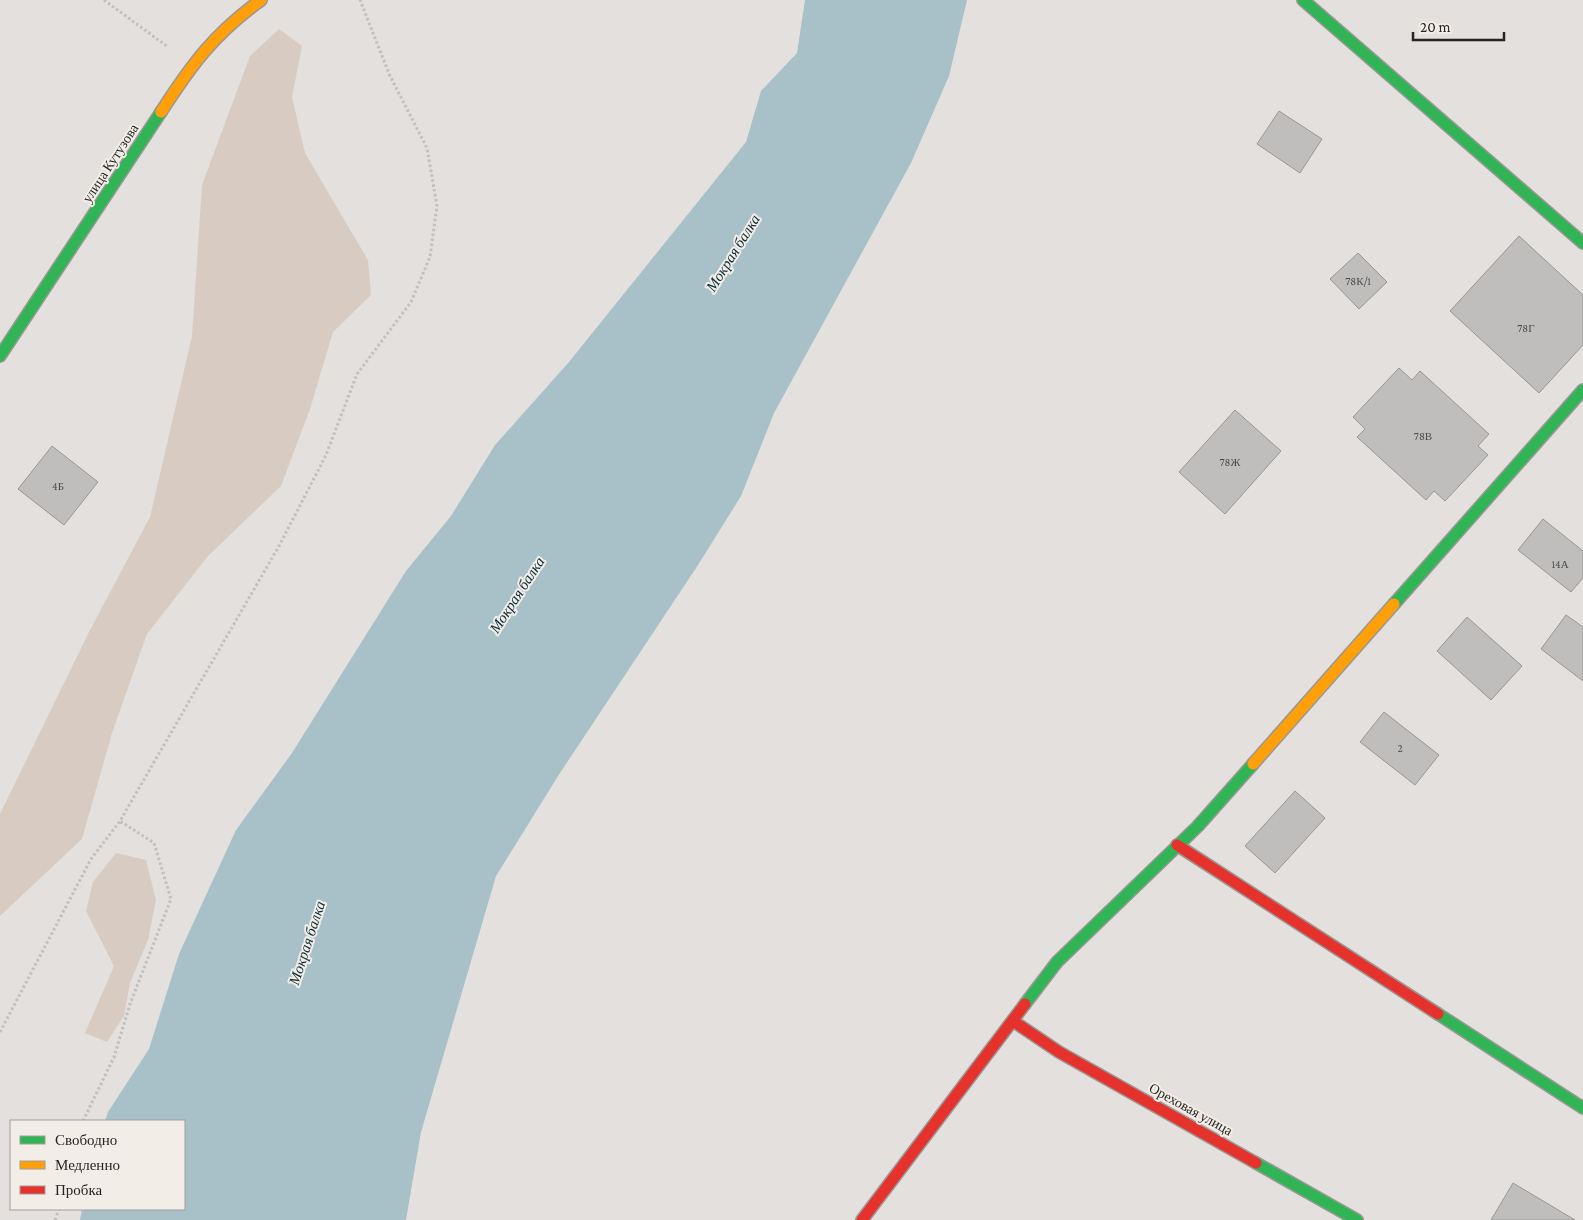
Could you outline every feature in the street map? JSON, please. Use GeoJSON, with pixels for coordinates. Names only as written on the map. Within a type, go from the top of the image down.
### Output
{"type":"FeatureCollection","features":[{"type":"Feature","properties":{"kind":"street","name":"улица Кутузова"},"geometry":{"type":"LineString","coordinates":[[0,356],[192,64],[232,22],[261,0]]}},
{"type":"Feature","properties":{"kind":"street"},"geometry":{"type":"LineString","coordinates":[[1303,0],[1583,244]]}},
{"type":"Feature","properties":{"kind":"street"},"geometry":{"type":"LineString","coordinates":[[862,1220],[1056,962],[1198,826],[1583,390]]}},
{"type":"Feature","properties":{"kind":"street"},"geometry":{"type":"LineString","coordinates":[[1177,845],[1583,1108]]}},
{"type":"Feature","properties":{"kind":"street","name":"Ореховая улица"},"geometry":{"type":"LineString","coordinates":[[1012,1021],[1059,1052],[1357,1220]]}},
{"type":"Feature","properties":{"kind":"path"},"geometry":{"type":"LineString","coordinates":[[104,0],[192,64]]}},
{"type":"Feature","properties":{"kind":"path"},"geometry":{"type":"LineString","coordinates":[[0,1032],[91,859],[120,821],[279,546],[326,455],[357,374],[410,302],[430,257],[436,206],[427,148],[390,76],[360,0]]}},
{"type":"Feature","properties":{"kind":"path"},"geometry":{"type":"LineString","coordinates":[[83,1120],[114,1057],[130,1004],[171,899],[154,843],[120,821]]}},
{"type":"Feature","properties":{"kind":"shaded area"},"geometry":{"type":"Polygon","coordinates":[[[279,29],[302,46],[292,97],[305,153],[368,260],[371,295],[333,332],[310,409],[281,486],[208,556],[147,634],[112,733],[82,839],[0,916],[0,814],[89,632],[150,517],[192,336],[202,185],[250,56],[279,29]]]}},
{"type":"Feature","properties":{"kind":"shaded area"},"geometry":{"type":"Polygon","coordinates":[[[116,853],[146,860],[156,900],[148,940],[130,983],[124,1016],[107,1042],[85,1033],[114,966],[86,911],[93,882],[116,853]]]}},
{"type":"Feature","properties":{"kind":"water","name":"Мокрая балка"},"geometry":{"type":"Polygon","coordinates":[[[805,0],[967,0],[949,76],[911,163],[774,413],[741,496],[698,565],[558,776],[496,876],[421,1132],[406,1220],[80,1220],[82,1210],[185,1210],[185,1120],[105,1120],[108,1112],[149,1049],[179,954],[236,830],[292,753],[406,571],[451,516],[495,445],[569,362],[746,142],[761,91],[797,53],[805,0]]]}},
{"type":"Feature","properties":{"kind":"building"},"geometry":{"type":"Polygon","coordinates":[[[1279,111],[1322,139],[1300,173],[1257,144],[1279,111]]]}},
{"type":"Feature","properties":{"kind":"building"},"geometry":{"type":"Polygon","coordinates":[[[1519,236],[1583,295],[1583,345],[1539,393],[1450,311],[1519,236]]]}},
{"type":"Feature","properties":{"kind":"building"},"geometry":{"type":"Polygon","coordinates":[[[1358,253],[1387,282],[1359,309],[1330,279],[1358,253]]]}},
{"type":"Feature","properties":{"kind":"building"},"geometry":{"type":"Polygon","coordinates":[[[1399,368],[1412,380],[1420,371],[1489,434],[1478,446],[1488,455],[1445,501],[1434,491],[1426,500],[1357,437],[1365,429],[1353,417],[1399,368]]]}},
{"type":"Feature","properties":{"kind":"building"},"geometry":{"type":"Polygon","coordinates":[[[1235,410],[1281,451],[1225,514],[1179,472],[1235,410]]]}},
{"type":"Feature","properties":{"kind":"building"},"geometry":{"type":"Polygon","coordinates":[[[52,446],[98,482],[64,525],[18,489],[52,446]]]}},
{"type":"Feature","properties":{"kind":"building"},"geometry":{"type":"Polygon","coordinates":[[[1543,519],[1583,551],[1583,578],[1571,592],[1518,550],[1543,519]]]}},
{"type":"Feature","properties":{"kind":"building"},"geometry":{"type":"Polygon","coordinates":[[[1566,615],[1583,627],[1583,681],[1541,649],[1566,615]]]}},
{"type":"Feature","properties":{"kind":"building"},"geometry":{"type":"Polygon","coordinates":[[[1467,617],[1522,666],[1491,700],[1437,651],[1467,617]]]}},
{"type":"Feature","properties":{"kind":"building"},"geometry":{"type":"Polygon","coordinates":[[[1384,712],[1439,755],[1415,785],[1360,742],[1384,712]]]}},
{"type":"Feature","properties":{"kind":"building"},"geometry":{"type":"Polygon","coordinates":[[[1295,791],[1325,818],[1275,873],[1245,846],[1295,791]]]}},
{"type":"Feature","properties":{"kind":"building"},"geometry":{"type":"Polygon","coordinates":[[[1513,1183],[1575,1220],[1491,1220],[1513,1183]]]}},
{"type":"Feature","properties":{"kind":"traffic: fast"},"geometry":{"type":"LineString","coordinates":[[1303,0],[1583,243]]}},
{"type":"Feature","properties":{"kind":"traffic: fast"},"geometry":{"type":"LineString","coordinates":[[0,356],[161,112]]}},
{"type":"Feature","properties":{"kind":"traffic: fast"},"geometry":{"type":"LineString","coordinates":[[1394,604],[1583,390]]}},
{"type":"Feature","properties":{"kind":"traffic: fast"},"geometry":{"type":"LineString","coordinates":[[1025,1004],[1057,962],[1198,826],[1253,764]]}},
{"type":"Feature","properties":{"kind":"traffic: fast"},"geometry":{"type":"LineString","coordinates":[[1438,1014],[1583,1108]]}},
{"type":"Feature","properties":{"kind":"traffic: fast"},"geometry":{"type":"LineString","coordinates":[[1256,1163],[1357,1220]]}},
{"type":"Feature","properties":{"kind":"traffic: slow"},"geometry":{"type":"LineString","coordinates":[[161,112],[205,51],[230,25],[261,0]]}},
{"type":"Feature","properties":{"kind":"traffic: slow"},"geometry":{"type":"LineString","coordinates":[[1253,764],[1394,604]]}},
{"type":"Feature","properties":{"kind":"traffic: jam"},"geometry":{"type":"LineString","coordinates":[[1177,845],[1438,1014]]}},
{"type":"Feature","properties":{"kind":"traffic: jam"},"geometry":{"type":"LineString","coordinates":[[862,1220],[1025,1004]]}},
{"type":"Feature","properties":{"kind":"traffic: jam"},"geometry":{"type":"LineString","coordinates":[[1013,1021],[1059,1052],[1256,1163]]}}]}
